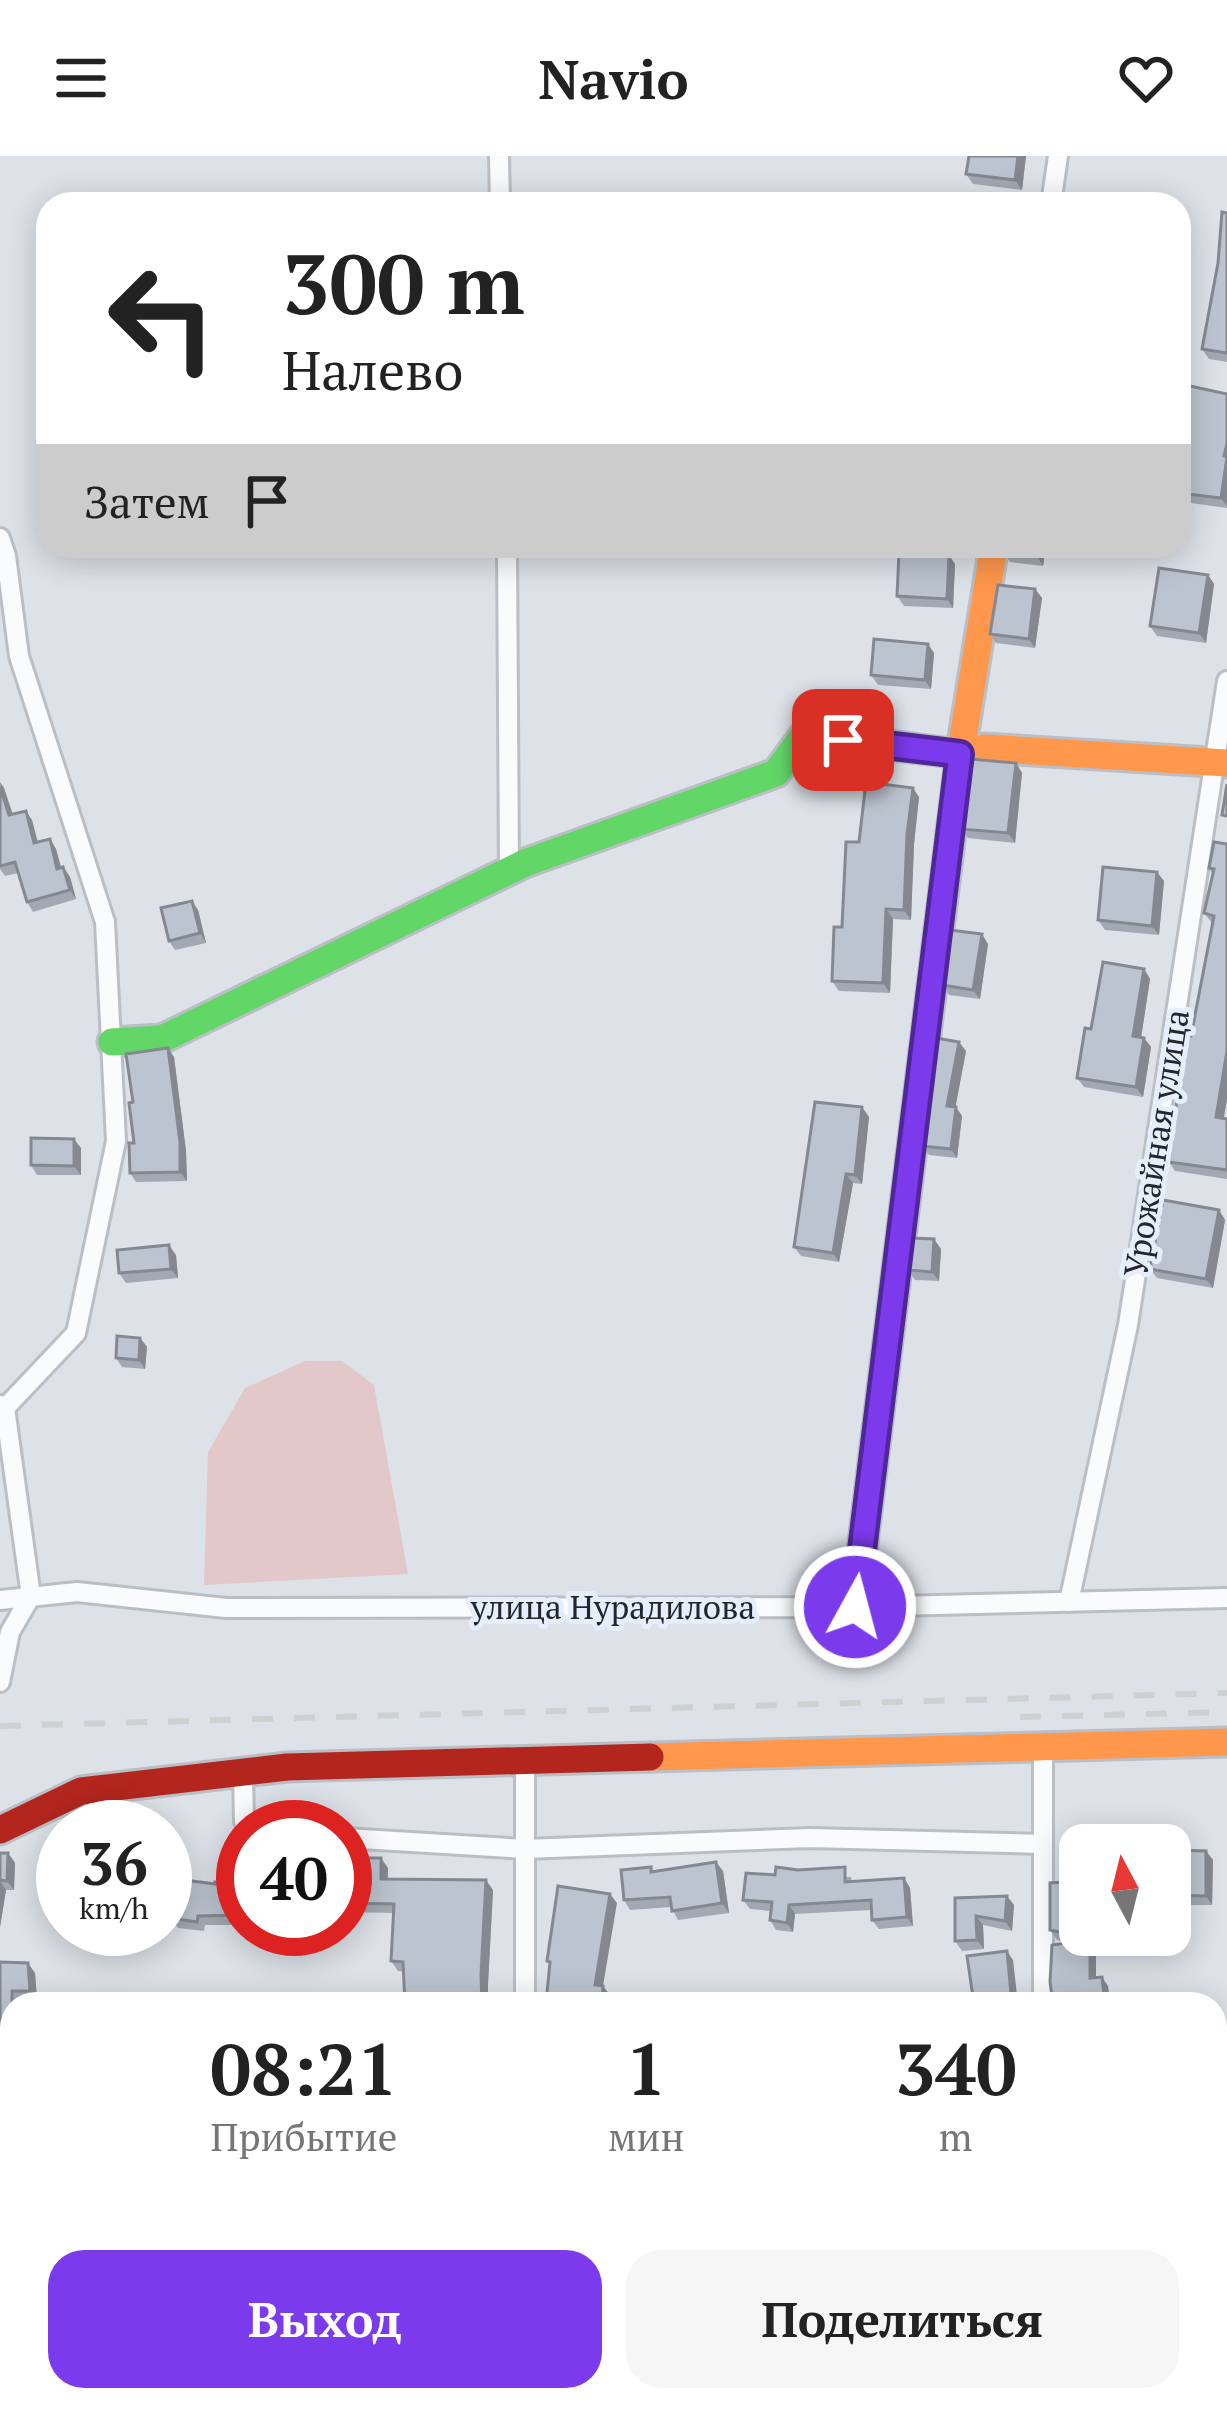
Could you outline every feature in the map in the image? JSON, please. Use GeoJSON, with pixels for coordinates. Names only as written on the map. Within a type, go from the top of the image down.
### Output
{"type":"FeatureCollection","features":[{"type":"Feature","properties":{"kind":"street"},"geometry":{"type":"LineString","coordinates":[[499,156],[500,192]]}},
{"type":"Feature","properties":{"kind":"street"},"geometry":{"type":"LineString","coordinates":[[1053,192],[1058,156]]}},
{"type":"Feature","properties":{"kind":"street"},"geometry":{"type":"LineString","coordinates":[[0,538],[19,656],[105,922],[116,1141],[76,1333],[2,1406],[31,1596],[10,1632],[0,1682]]}},
{"type":"Feature","properties":{"kind":"street"},"geometry":{"type":"LineString","coordinates":[[507,558],[508,871]]}},
{"type":"Feature","properties":{"kind":"street"},"geometry":{"type":"LineString","coordinates":[[855,1607],[960,754],[992,558]]}},
{"type":"Feature","properties":{"kind":"street","name":"Урожайная улица"},"geometry":{"type":"LineString","coordinates":[[1070,1602],[1128,1325],[1221,763],[1227,681]]}},
{"type":"Feature","properties":{"kind":"street"},"geometry":{"type":"LineString","coordinates":[[112,1042],[162,1039],[508,871],[776,773],[804,735],[960,754],[983,748],[1221,763]]}},
{"type":"Feature","properties":{"kind":"street","name":"улица Нурадилова"},"geometry":{"type":"LineString","coordinates":[[0,1600],[77,1592],[226,1608],[855,1607],[1227,1598]]}},
{"type":"Feature","properties":{"kind":"street"},"geometry":{"type":"LineString","coordinates":[[0,1830],[81,1791],[286,1767],[1227,1742]]}},
{"type":"Feature","properties":{"kind":"street"},"geometry":{"type":"LineString","coordinates":[[1043,1747],[1043,1992]]}},
{"type":"Feature","properties":{"kind":"street"},"geometry":{"type":"LineString","coordinates":[[525,1761],[525,1992]]}},
{"type":"Feature","properties":{"kind":"street"},"geometry":{"type":"LineString","coordinates":[[243,1772],[244,1800]]}},
{"type":"Feature","properties":{"kind":"street"},"geometry":{"type":"LineString","coordinates":[[372,1840],[525,1849],[810,1838],[1043,1844]]}},
{"type":"Feature","properties":{"kind":"shaded area"},"geometry":{"type":"Polygon","coordinates":[[[305,1361],[342,1361],[374,1385],[408,1574],[204,1585],[208,1452],[245,1388],[305,1361]]]}},
{"type":"Feature","properties":{"kind":"building"},"geometry":{"type":"Polygon","coordinates":[[[969,156],[1018,156],[1015,180],[966,174],[969,156]]]}},
{"type":"Feature","properties":{"kind":"building"},"geometry":{"type":"Polygon","coordinates":[[[1222,212],[1227,213],[1227,353],[1202,349],[1222,212]]]}},
{"type":"Feature","properties":{"kind":"building"},"geometry":{"type":"Polygon","coordinates":[[[1191,386],[1227,394],[1227,457],[1221,498],[1191,494],[1191,386]]]}},
{"type":"Feature","properties":{"kind":"building"},"geometry":{"type":"Polygon","coordinates":[[[899,558],[949,558],[947,599],[897,596],[899,558]]]}},
{"type":"Feature","properties":{"kind":"building"},"geometry":{"type":"Polygon","coordinates":[[[1159,568],[1208,575],[1199,633],[1150,626],[1159,568]]]}},
{"type":"Feature","properties":{"kind":"building"},"geometry":{"type":"Polygon","coordinates":[[[998,585],[1035,589],[1029,639],[990,634],[998,585]]]}},
{"type":"Feature","properties":{"kind":"building"},"geometry":{"type":"Polygon","coordinates":[[[874,639],[928,644],[925,680],[871,675],[874,639]]]}},
{"type":"Feature","properties":{"kind":"building"},"geometry":{"type":"Polygon","coordinates":[[[970,759],[1016,763],[1008,833],[961,829],[970,759]]]}},
{"type":"Feature","properties":{"kind":"building"},"geometry":{"type":"Polygon","coordinates":[[[866,782],[913,788],[904,910],[886,909],[883,983],[832,981],[834,927],[842,927],[846,842],[859,842],[866,782]]]}},
{"type":"Feature","properties":{"kind":"building"},"geometry":{"type":"Polygon","coordinates":[[[0,787],[9,815],[26,811],[34,843],[50,839],[57,869],[63,867],[70,890],[27,902],[15,862],[0,866],[0,787]]]}},
{"type":"Feature","properties":{"kind":"building"},"geometry":{"type":"Polygon","coordinates":[[[1214,842],[1227,844],[1227,1051],[1216,1117],[1227,1119],[1227,1170],[1169,1162],[1185,1035],[1191,1036],[1214,916],[1204,913],[1214,869],[1209,868],[1214,842]]]}},
{"type":"Feature","properties":{"kind":"building"},"geometry":{"type":"Polygon","coordinates":[[[1103,867],[1157,872],[1152,926],[1098,920],[1103,867]]]}},
{"type":"Feature","properties":{"kind":"building"},"geometry":{"type":"Polygon","coordinates":[[[192,901],[200,933],[169,941],[161,908],[192,901]]]}},
{"type":"Feature","properties":{"kind":"building"},"geometry":{"type":"Polygon","coordinates":[[[950,930],[982,934],[973,990],[942,985],[950,930]]]}},
{"type":"Feature","properties":{"kind":"building"},"geometry":{"type":"Polygon","coordinates":[[[1103,962],[1144,969],[1133,1036],[1144,1038],[1136,1087],[1077,1078],[1103,962]]]}},
{"type":"Feature","properties":{"kind":"building"},"geometry":{"type":"Polygon","coordinates":[[[936,1038],[959,1042],[947,1106],[956,1107],[951,1149],[922,1146],[936,1038]]]}},
{"type":"Feature","properties":{"kind":"building"},"geometry":{"type":"Polygon","coordinates":[[[168,1048],[180,1172],[130,1173],[129,1143],[134,1143],[129,1103],[133,1102],[126,1054],[168,1048]]]}},
{"type":"Feature","properties":{"kind":"building"},"geometry":{"type":"Polygon","coordinates":[[[815,1102],[862,1107],[855,1175],[846,1174],[833,1253],[794,1247],[815,1102]]]}},
{"type":"Feature","properties":{"kind":"building"},"geometry":{"type":"Polygon","coordinates":[[[31,1138],[74,1139],[74,1166],[31,1165],[31,1138]]]}},
{"type":"Feature","properties":{"kind":"building"},"geometry":{"type":"Polygon","coordinates":[[[1163,1200],[1219,1210],[1206,1279],[1150,1269],[1163,1200]]]}},
{"type":"Feature","properties":{"kind":"building"},"geometry":{"type":"Polygon","coordinates":[[[911,1238],[934,1239],[932,1272],[908,1270],[911,1238]]]}},
{"type":"Feature","properties":{"kind":"building"},"geometry":{"type":"Polygon","coordinates":[[[169,1245],[171,1269],[119,1273],[117,1250],[169,1245]]]}},
{"type":"Feature","properties":{"kind":"building"},"geometry":{"type":"Polygon","coordinates":[[[117,1336],[140,1338],[139,1360],[116,1358],[117,1336]]]}},
{"type":"Feature","properties":{"kind":"building"},"geometry":{"type":"Polygon","coordinates":[[[1191,1851],[1206,1851],[1206,1896],[1191,1896],[1191,1851]]]}},
{"type":"Feature","properties":{"kind":"building"},"geometry":{"type":"Polygon","coordinates":[[[0,1853],[8,1853],[7,1881],[0,1880],[0,1853]]]}},
{"type":"Feature","properties":{"kind":"building"},"geometry":{"type":"Polygon","coordinates":[[[372,1858],[381,1858],[381,1879],[486,1880],[482,1992],[404,1992],[403,1962],[391,1961],[394,1904],[372,1904],[372,1858]]]}},
{"type":"Feature","properties":{"kind":"building"},"geometry":{"type":"Polygon","coordinates":[[[716,1862],[722,1903],[672,1911],[670,1897],[624,1900],[621,1870],[651,1867],[651,1872],[716,1862]]]}},
{"type":"Feature","properties":{"kind":"building"},"geometry":{"type":"Polygon","coordinates":[[[776,1867],[845,1867],[845,1882],[904,1878],[907,1917],[872,1920],[871,1900],[789,1905],[787,1923],[770,1920],[772,1902],[743,1900],[746,1873],[775,1875],[776,1867]]]}},
{"type":"Feature","properties":{"kind":"building"},"geometry":{"type":"Polygon","coordinates":[[[192,1881],[216,1882],[216,1916],[198,1916],[197,1922],[192,1921],[192,1881]]]}},
{"type":"Feature","properties":{"kind":"building"},"geometry":{"type":"Polygon","coordinates":[[[1059,1882],[1059,1932],[1050,1930],[1050,1883],[1059,1882]]]}},
{"type":"Feature","properties":{"kind":"building"},"geometry":{"type":"Polygon","coordinates":[[[558,1886],[610,1894],[595,1985],[603,1986],[603,1992],[547,1992],[558,1886]]]}},
{"type":"Feature","properties":{"kind":"building"},"geometry":{"type":"Polygon","coordinates":[[[1007,1896],[1005,1921],[976,1916],[977,1940],[955,1941],[955,1898],[1007,1896]]]}},
{"type":"Feature","properties":{"kind":"building"},"geometry":{"type":"Polygon","coordinates":[[[1059,1944],[1059,1956],[1090,1956],[1090,1978],[1102,1977],[1104,1992],[1051,1992],[1052,1945],[1059,1944]]]}},
{"type":"Feature","properties":{"kind":"building"},"geometry":{"type":"Polygon","coordinates":[[[1007,1951],[1011,1992],[972,1992],[967,1956],[1007,1951]]]}},
{"type":"Feature","properties":{"kind":"building"},"geometry":{"type":"Polygon","coordinates":[[[0,1962],[28,1963],[30,1991],[0,1992],[0,1962]]]}},
{"type":"Feature","properties":{"kind":"railway"},"geometry":{"type":"LineString","coordinates":[[0,1726],[1227,1693]]}},
{"type":"Feature","properties":{"kind":"railway"},"geometry":{"type":"LineString","coordinates":[[1020,1717],[1227,1712]]}},
{"type":"Feature","properties":{"kind":"traffic: fast"},"geometry":{"type":"LineString","coordinates":[[112,1042],[162,1039],[525,863],[776,773],[804,735],[912,748]]}},
{"type":"Feature","properties":{"kind":"traffic: fast"},"geometry":{"type":"LineString","coordinates":[[855,1607],[962,744]]}},
{"type":"Feature","properties":{"kind":"traffic: slow"},"geometry":{"type":"LineString","coordinates":[[962,744],[992,558]]}},
{"type":"Feature","properties":{"kind":"traffic: slow"},"geometry":{"type":"LineString","coordinates":[[912,748],[960,754],[984,748],[1227,763]]}},
{"type":"Feature","properties":{"kind":"traffic: slow"},"geometry":{"type":"LineString","coordinates":[[650,1757],[1227,1742]]}},
{"type":"Feature","properties":{"kind":"traffic: jam"},"geometry":{"type":"LineString","coordinates":[[0,1830],[81,1791],[287,1767],[650,1757]]}},
{"type":"Feature","properties":{"kind":"route"},"geometry":{"type":"LineString","coordinates":[[843,740],[960,754],[855,1607]]}}]}
